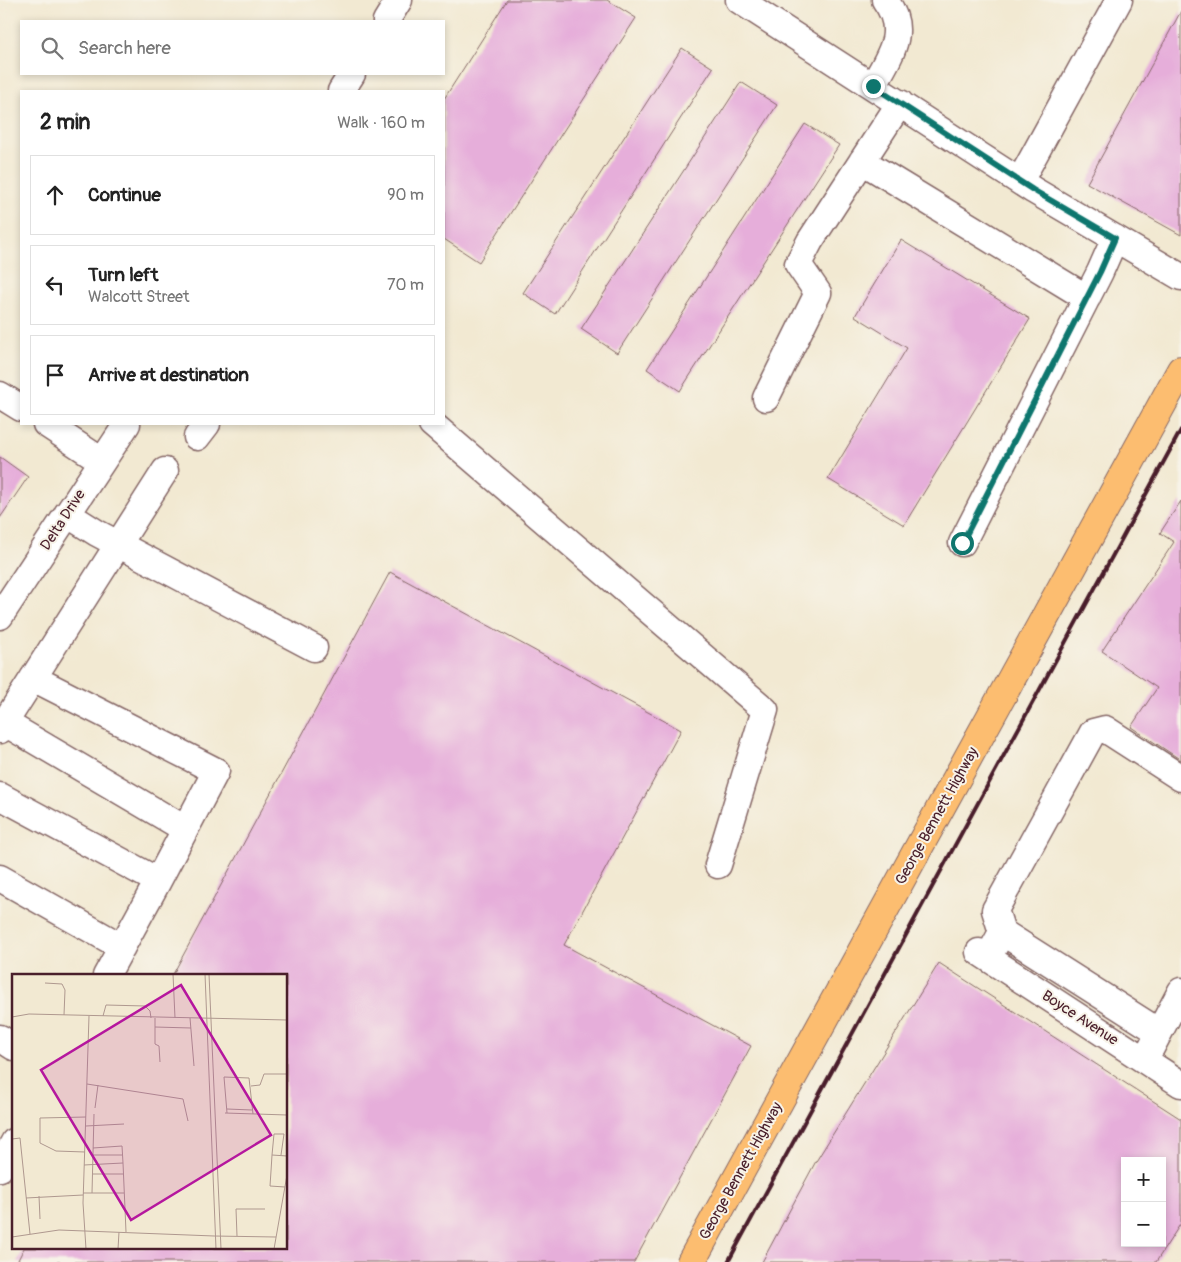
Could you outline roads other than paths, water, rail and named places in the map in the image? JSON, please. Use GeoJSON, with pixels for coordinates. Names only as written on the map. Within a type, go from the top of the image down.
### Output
{"type":"FeatureCollection","features":[{"type":"Feature","properties":{"kind":"main road","name":"George Bennett Highway"},"geometry":{"type":"LineString","coordinates":[[691,1262],[1181,370]]}},
{"type":"Feature","properties":{"kind":"street"},"geometry":{"type":"LineString","coordinates":[[387,20],[400,0]]}},
{"type":"Feature","properties":{"kind":"street"},"geometry":{"type":"LineString","coordinates":[[739,0],[1020,181],[1181,277]]}},
{"type":"Feature","properties":{"kind":"street"},"geometry":{"type":"LineString","coordinates":[[873,86],[896,42],[896,20],[885,0]]}},
{"type":"Feature","properties":{"kind":"street"},"geometry":{"type":"LineString","coordinates":[[1020,181],[1119,0]]}},
{"type":"Feature","properties":{"kind":"street"},"geometry":{"type":"LineString","coordinates":[[342,90],[351,75]]}},
{"type":"Feature","properties":{"kind":"street"},"geometry":{"type":"LineString","coordinates":[[766,398],[818,293],[798,264],[810,241],[900,103]]}},
{"type":"Feature","properties":{"kind":"street"},"geometry":{"type":"LineString","coordinates":[[862,161],[1087,298]]}},
{"type":"Feature","properties":{"kind":"street"},"geometry":{"type":"LineString","coordinates":[[962,543],[1087,298],[1115,238]]}},
{"type":"Feature","properties":{"kind":"street"},"geometry":{"type":"LineString","coordinates":[[0,395],[20,407]]}},
{"type":"Feature","properties":{"kind":"street"},"geometry":{"type":"LineString","coordinates":[[48,425],[102,461]]}},
{"type":"Feature","properties":{"kind":"street","name":"Delta Drive"},"geometry":{"type":"LineString","coordinates":[[0,616],[125,425]]}},
{"type":"Feature","properties":{"kind":"street"},"geometry":{"type":"LineString","coordinates":[[433,425],[765,710],[718,865]]}},
{"type":"Feature","properties":{"kind":"street"},"geometry":{"type":"LineString","coordinates":[[165,471],[2,727],[185,829]]}},
{"type":"Feature","properties":{"kind":"street"},"geometry":{"type":"LineString","coordinates":[[67,514],[118,544],[314,648]]}},
{"type":"Feature","properties":{"kind":"street"},"geometry":{"type":"LineString","coordinates":[[33,678],[216,771],[107,974]]}},
{"type":"Feature","properties":{"kind":"street"},"geometry":{"type":"LineString","coordinates":[[1159,1032],[1002,932],[995,910],[1093,732],[1105,729],[1181,778]]}},
{"type":"Feature","properties":{"kind":"street"},"geometry":{"type":"LineString","coordinates":[[0,796],[158,881]]}},
{"type":"Feature","properties":{"kind":"street"},"geometry":{"type":"LineString","coordinates":[[0,878],[122,947]]}},
{"type":"Feature","properties":{"kind":"street","name":"Boyce Avenue"},"geometry":{"type":"LineString","coordinates":[[1002,932],[983,955],[1181,1084]]}},
{"type":"Feature","properties":{"kind":"street"},"geometry":{"type":"LineString","coordinates":[[1145,1061],[1181,991]]}},
{"type":"Feature","properties":{"kind":"street"},"geometry":{"type":"LineString","coordinates":[[0,1038],[12,1046]]}},
{"type":"Feature","properties":{"kind":"street"},"geometry":{"type":"LineString","coordinates":[[0,1168],[12,1146]]}},
{"type":"Feature","properties":{"kind":"railway"},"geometry":{"type":"LineString","coordinates":[[728,1262],[1181,430]]}}]}
